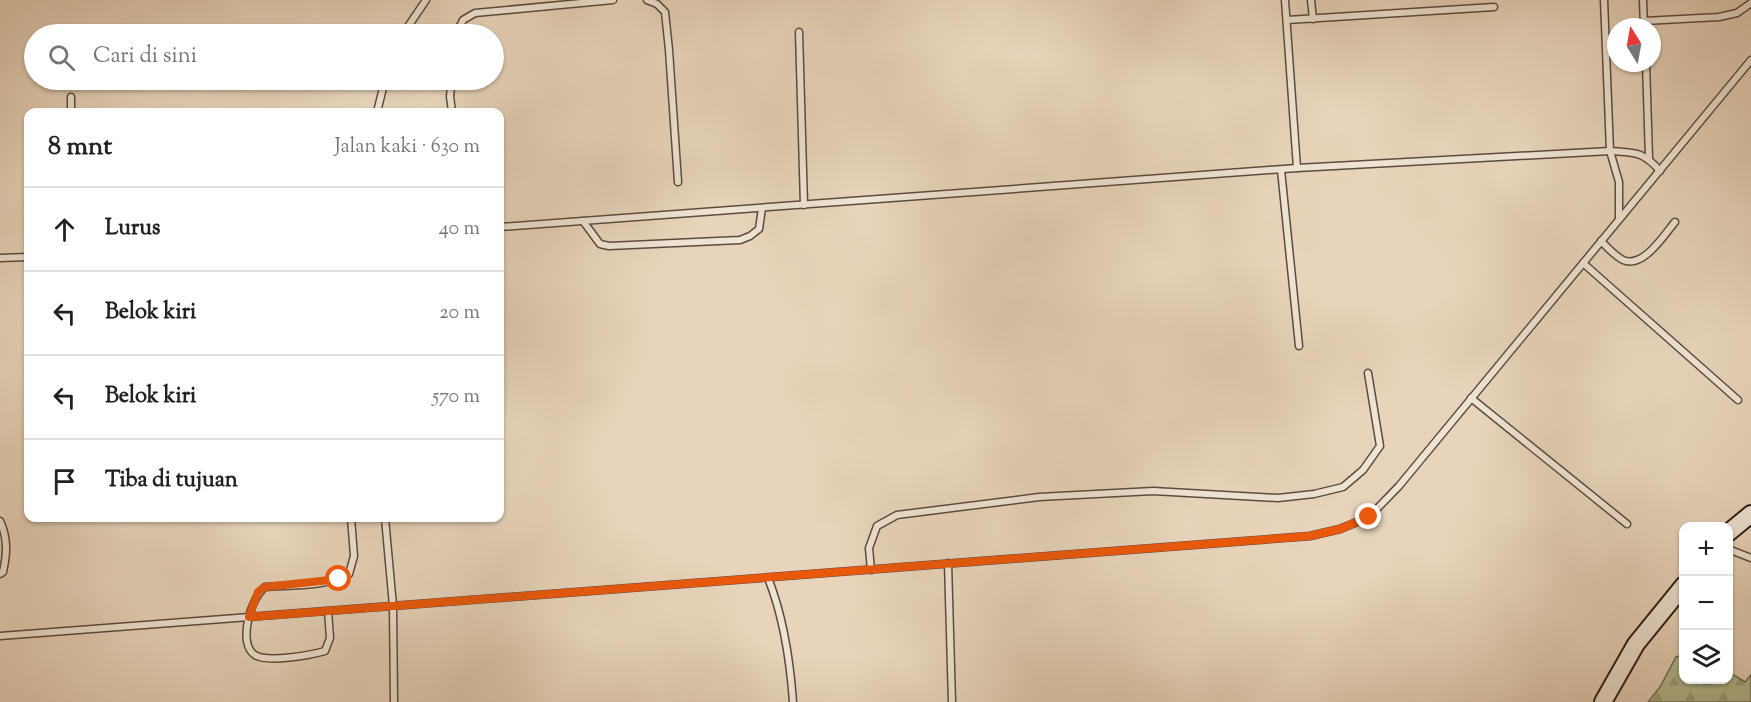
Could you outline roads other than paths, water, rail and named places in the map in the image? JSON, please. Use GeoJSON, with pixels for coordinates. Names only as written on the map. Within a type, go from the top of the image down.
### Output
{"type":"FeatureCollection","features":[{"type":"Feature","properties":{"kind":"main road"},"geometry":{"type":"LineString","coordinates":[[1733,528],[1751,514]]}},
{"type":"Feature","properties":{"kind":"main road"},"geometry":{"type":"LineString","coordinates":[[1603,702],[1636,644],[1679,590]]}},
{"type":"Feature","properties":{"kind":"lane"},"geometry":{"type":"LineString","coordinates":[[410,24],[426,0]]}},
{"type":"Feature","properties":{"kind":"lane"},"geometry":{"type":"LineString","coordinates":[[461,24],[463,20],[475,13],[613,0]]}},
{"type":"Feature","properties":{"kind":"lane"},"geometry":{"type":"LineString","coordinates":[[647,0],[657,4],[665,12],[678,182]]}},
{"type":"Feature","properties":{"kind":"lane"},"geometry":{"type":"LineString","coordinates":[[1285,0],[1297,168]]}},
{"type":"Feature","properties":{"kind":"lane"},"geometry":{"type":"LineString","coordinates":[[1311,0],[1313,19]]}},
{"type":"Feature","properties":{"kind":"lane"},"geometry":{"type":"LineString","coordinates":[[1604,0],[1610,151],[1618,182],[1619,219]]}},
{"type":"Feature","properties":{"kind":"lane"},"geometry":{"type":"LineString","coordinates":[[1643,0],[1644,18]]}},
{"type":"Feature","properties":{"kind":"lane"},"geometry":{"type":"LineString","coordinates":[[1661,22],[1719,17],[1737,13],[1751,3]]}},
{"type":"Feature","properties":{"kind":"lane"},"geometry":{"type":"LineString","coordinates":[[1287,20],[1494,7]]}},
{"type":"Feature","properties":{"kind":"lane"},"geometry":{"type":"LineString","coordinates":[[799,32],[804,205]]}},
{"type":"Feature","properties":{"kind":"lane"},"geometry":{"type":"LineString","coordinates":[[0,636],[1310,536],[1340,529],[1369,517],[1399,486],[1751,60]]}},
{"type":"Feature","properties":{"kind":"lane"},"geometry":{"type":"LineString","coordinates":[[1646,72],[1649,158]]}},
{"type":"Feature","properties":{"kind":"lane"},"geometry":{"type":"LineString","coordinates":[[378,108],[382,90]]}},
{"type":"Feature","properties":{"kind":"lane"},"geometry":{"type":"LineString","coordinates":[[451,90],[452,108]]}},
{"type":"Feature","properties":{"kind":"lane"},"geometry":{"type":"LineString","coordinates":[[70,97],[71,108]]}},
{"type":"Feature","properties":{"kind":"lane"},"geometry":{"type":"LineString","coordinates":[[504,227],[1297,168],[1610,151],[1641,154],[1649,158],[1660,171]]}},
{"type":"Feature","properties":{"kind":"lane"},"geometry":{"type":"LineString","coordinates":[[1281,170],[1299,346]]}},
{"type":"Feature","properties":{"kind":"lane"},"geometry":{"type":"LineString","coordinates":[[583,221],[600,244],[609,246],[740,240],[759,229],[762,208]]}},
{"type":"Feature","properties":{"kind":"lane"},"geometry":{"type":"LineString","coordinates":[[1601,241],[1623,260],[1632,262],[1645,257],[1675,222]]}},
{"type":"Feature","properties":{"kind":"lane"},"geometry":{"type":"LineString","coordinates":[[0,258],[24,257]]}},
{"type":"Feature","properties":{"kind":"lane"},"geometry":{"type":"LineString","coordinates":[[1583,263],[1738,400]]}},
{"type":"Feature","properties":{"kind":"lane"},"geometry":{"type":"LineString","coordinates":[[871,570],[870,548],[877,526],[897,515],[1051,497],[1153,491],[1278,498],[1314,494],[1343,487],[1363,470],[1380,446],[1368,373]]}},
{"type":"Feature","properties":{"kind":"lane"},"geometry":{"type":"LineString","coordinates":[[1471,398],[1627,524]]}},
{"type":"Feature","properties":{"kind":"lane"},"geometry":{"type":"LineString","coordinates":[[0,521],[5,561],[3,572],[0,574]]}},
{"type":"Feature","properties":{"kind":"lane"},"geometry":{"type":"LineString","coordinates":[[328,611],[330,638],[325,651],[310,655],[264,658],[255,655],[248,647],[246,637],[249,617],[258,592],[265,587],[324,582],[349,574],[354,556],[351,522]]}},
{"type":"Feature","properties":{"kind":"lane"},"geometry":{"type":"LineString","coordinates":[[385,522],[393,606],[394,702]]}},
{"type":"Feature","properties":{"kind":"lane"},"geometry":{"type":"LineString","coordinates":[[1733,551],[1751,558]]}},
{"type":"Feature","properties":{"kind":"lane"},"geometry":{"type":"LineString","coordinates":[[948,563],[952,702]]}},
{"type":"Feature","properties":{"kind":"lane"},"geometry":{"type":"LineString","coordinates":[[768,579],[779,604],[791,667],[793,702]]}}]}
